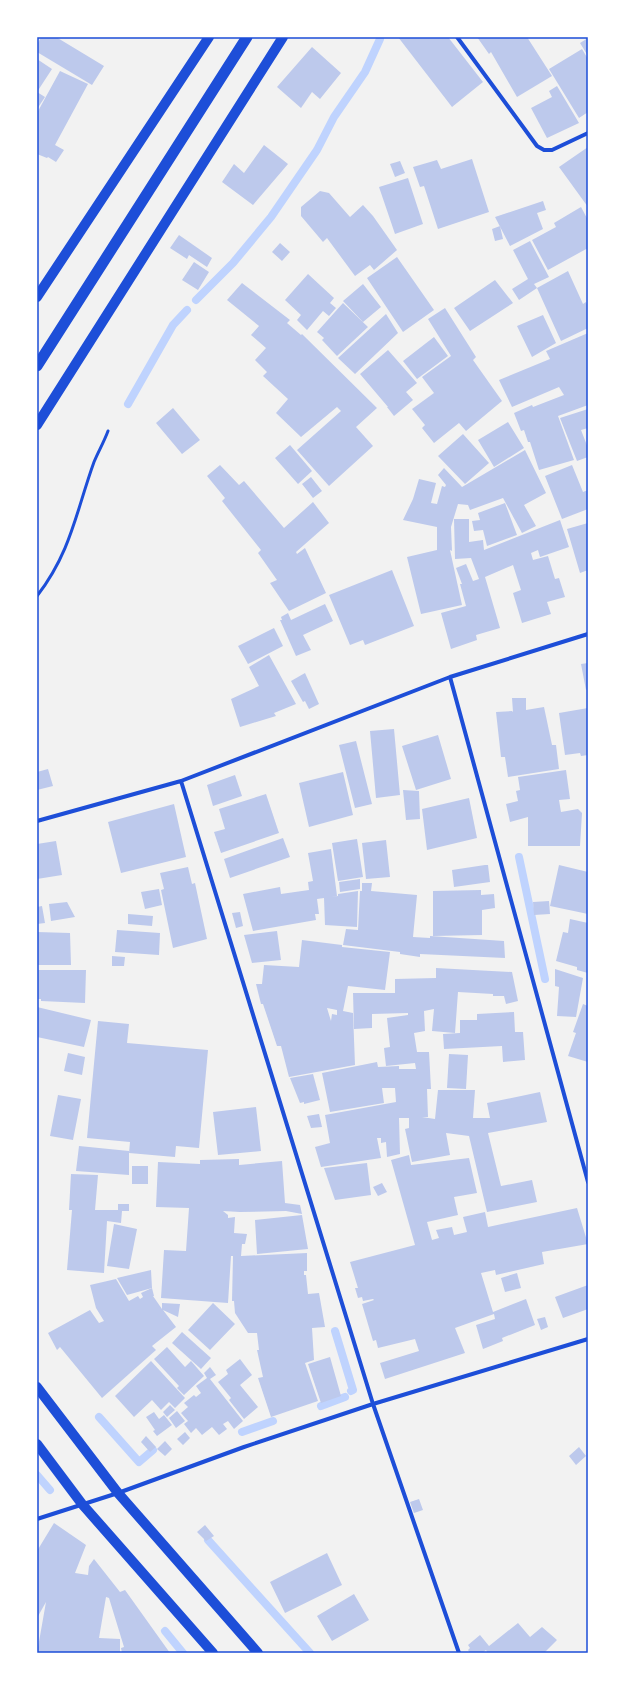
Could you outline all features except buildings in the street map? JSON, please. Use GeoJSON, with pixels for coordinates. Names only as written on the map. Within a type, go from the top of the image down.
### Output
{"type":"FeatureCollection","features":[{"type":"Feature","properties":{"kind":"highway"},"geometry":{"type":"LineString","coordinates":[[37,366],[247,37]]}},
{"type":"Feature","properties":{"kind":"main road"},"geometry":{"type":"LineString","coordinates":[[37,297],[209,37]]}},
{"type":"Feature","properties":{"kind":"main road"},"geometry":{"type":"LineString","coordinates":[[37,425],[283,37]]}},
{"type":"Feature","properties":{"kind":"main road"},"geometry":{"type":"LineString","coordinates":[[37,1387],[118,1493],[258,1653]]}},
{"type":"Feature","properties":{"kind":"main road"},"geometry":{"type":"LineString","coordinates":[[37,1444],[82,1504],[213,1653]]}},
{"type":"Feature","properties":{"kind":"street"},"geometry":{"type":"LineString","coordinates":[[457,37],[536,146],[544,150],[552,150],[588,133]]}},
{"type":"Feature","properties":{"kind":"street"},"geometry":{"type":"LineString","coordinates":[[37,821],[181,781],[450,677],[588,634]]}},
{"type":"Feature","properties":{"kind":"street"},"geometry":{"type":"LineString","coordinates":[[450,677],[588,1182]]}},
{"type":"Feature","properties":{"kind":"street"},"geometry":{"type":"LineString","coordinates":[[181,781],[373,1404],[459,1653]]}},
{"type":"Feature","properties":{"kind":"street"},"geometry":{"type":"LineString","coordinates":[[37,1519],[118,1493],[244,1447],[373,1404],[588,1339]]}},
{"type":"Feature","properties":{"kind":"lane"},"geometry":{"type":"LineString","coordinates":[[37,596],[54,572],[70,539],[94,462],[108,432]]}},
{"type":"Feature","properties":{"kind":"waterway"},"geometry":{"type":"LineString","coordinates":[[196,300],[233,263],[271,217],[317,150],[334,117],[365,72],[380,39]]}},
{"type":"Feature","properties":{"kind":"waterway"},"geometry":{"type":"LineString","coordinates":[[128,404],[173,325],[187,310]]}},
{"type":"Feature","properties":{"kind":"waterway"},"geometry":{"type":"LineString","coordinates":[[519,857],[545,979]]}},
{"type":"Feature","properties":{"kind":"waterway"},"geometry":{"type":"LineString","coordinates":[[335,1331],[353,1390],[351,1391]]}},
{"type":"Feature","properties":{"kind":"waterway"},"geometry":{"type":"LineString","coordinates":[[321,1406],[345,1397]]}},
{"type":"Feature","properties":{"kind":"waterway"},"geometry":{"type":"LineString","coordinates":[[99,1417],[139,1462],[153,1450]]}},
{"type":"Feature","properties":{"kind":"waterway"},"geometry":{"type":"LineString","coordinates":[[242,1432],[273,1421]]}},
{"type":"Feature","properties":{"kind":"waterway"},"geometry":{"type":"LineString","coordinates":[[37,1475],[50,1490]]}},
{"type":"Feature","properties":{"kind":"waterway"},"geometry":{"type":"LineString","coordinates":[[208,1540],[310,1653]]}},
{"type":"Feature","properties":{"kind":"waterway"},"geometry":{"type":"LineString","coordinates":[[165,1631],[183,1653]]}}]}
